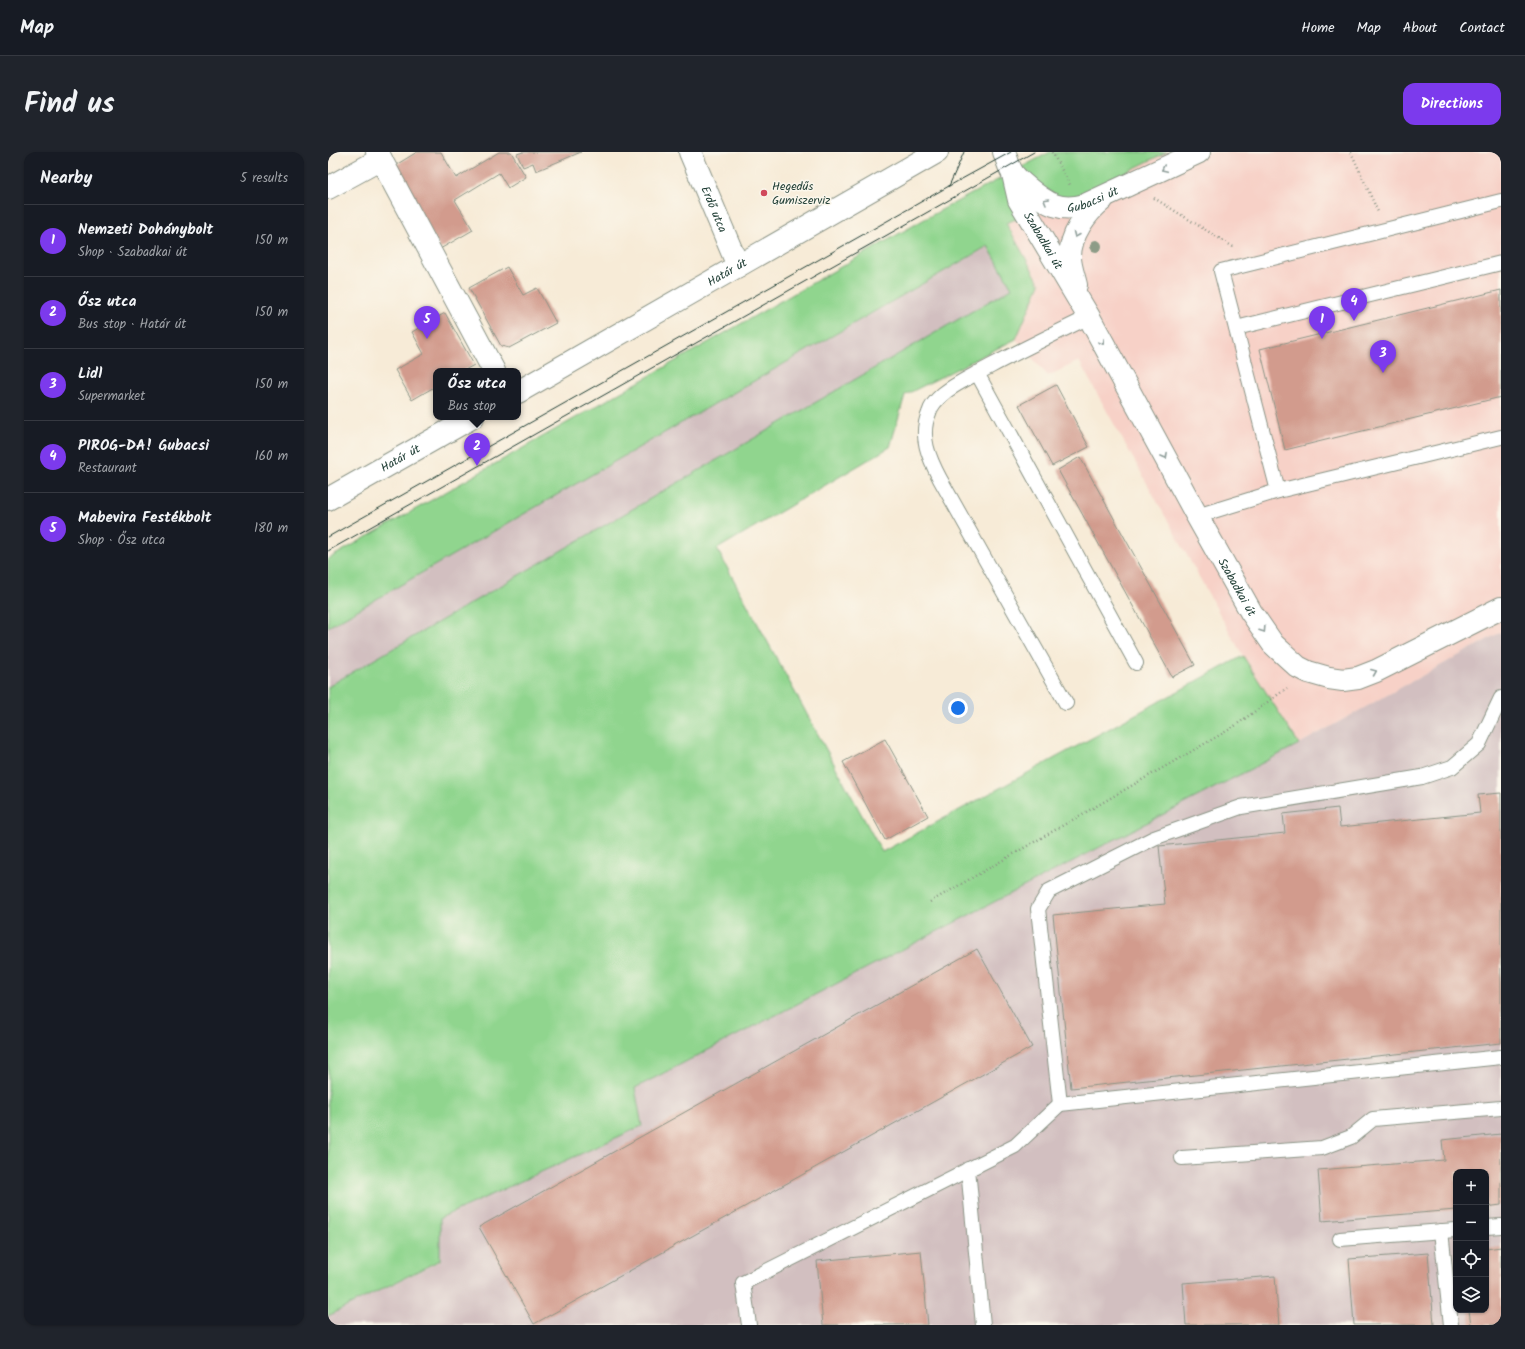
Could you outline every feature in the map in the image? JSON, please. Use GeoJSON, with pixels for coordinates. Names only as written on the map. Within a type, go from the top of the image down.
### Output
{"type":"FeatureCollection","features":[{"type":"Feature","properties":{"kind":"street","name":"Erdő utca"},"geometry":{"type":"LineString","coordinates":[[690,152],[738,266]]}},
{"type":"Feature","properties":{"kind":"street","name":"Határ út"},"geometry":{"type":"LineString","coordinates":[[521,390],[937,152]]}},
{"type":"Feature","properties":{"kind":"street","name":"Gubacsi út"},"geometry":{"type":"LineString","coordinates":[[1004,152],[1013,174],[1036,195],[1054,206],[1065,208],[1081,206],[1109,195],[1199,152]]}},
{"type":"Feature","properties":{"kind":"street"},"geometry":{"type":"LineString","coordinates":[[328,188],[379,155],[492,368]]}},
{"type":"Feature","properties":{"kind":"street","name":"Szabadkai út"},"geometry":{"type":"LineString","coordinates":[[1013,174],[1019,200],[1085,310],[1251,612],[1273,644],[1298,666],[1308,672],[1343,680],[1358,678],[1376,671],[1501,608]]}},
{"type":"Feature","properties":{"kind":"street","name":"Szabadkai út"},"geometry":{"type":"LineString","coordinates":[[1085,310],[1070,257],[1072,245],[1083,220],[1097,204],[1109,195]]}},
{"type":"Feature","properties":{"kind":"street","name":"Határ út"},"geometry":{"type":"LineString","coordinates":[[328,499],[468,420]]}},
{"type":"Feature","properties":{"kind":"lane"},"geometry":{"type":"LineString","coordinates":[[1278,491],[1221,271],[1501,201]]}},
{"type":"Feature","properties":{"kind":"lane"},"geometry":{"type":"LineString","coordinates":[[1236,328],[1501,263]]}},
{"type":"Feature","properties":{"kind":"lane"},"geometry":{"type":"LineString","coordinates":[[1066,703],[940,479],[931,461],[926,444],[924,428],[929,411],[934,403],[945,392],[1085,310]]}},
{"type":"Feature","properties":{"kind":"lane"},"geometry":{"type":"LineString","coordinates":[[978,373],[1136,662]]}},
{"type":"Feature","properties":{"kind":"lane"},"geometry":{"type":"LineString","coordinates":[[1197,516],[1278,491],[1501,437]]}},
{"type":"Feature","properties":{"kind":"lane"},"geometry":{"type":"LineString","coordinates":[[1060,1104],[1038,909],[1049,891],[1154,838],[1241,807],[1422,777],[1452,767],[1479,744],[1498,716],[1501,698]]}},
{"type":"Feature","properties":{"kind":"lane"},"geometry":{"type":"LineString","coordinates":[[749,1325],[743,1283],[1015,1146],[1060,1104],[1501,1057]]}},
{"type":"Feature","properties":{"kind":"lane"},"geometry":{"type":"LineString","coordinates":[[1182,1158],[1322,1148],[1352,1136],[1373,1119],[1501,1108]]}},
{"type":"Feature","properties":{"kind":"lane"},"geometry":{"type":"LineString","coordinates":[[968,1169],[983,1325]]}},
{"type":"Feature","properties":{"kind":"lane"},"geometry":{"type":"LineString","coordinates":[[1489,1227],[1501,1226]]}},
{"type":"Feature","properties":{"kind":"lane"},"geometry":{"type":"LineString","coordinates":[[1340,1239],[1453,1230]]}},
{"type":"Feature","properties":{"kind":"lane"},"geometry":{"type":"LineString","coordinates":[[1441,1231],[1451,1325]]}},
{"type":"Feature","properties":{"kind":"path"},"geometry":{"type":"LineString","coordinates":[[1052,152],[1081,206]]}},
{"type":"Feature","properties":{"kind":"path"},"geometry":{"type":"LineString","coordinates":[[1351,152],[1386,230]]}},
{"type":"Feature","properties":{"kind":"path"},"geometry":{"type":"LineString","coordinates":[[1132,184],[1258,262]]}},
{"type":"Feature","properties":{"kind":"path"},"geometry":{"type":"LineString","coordinates":[[930,902],[1232,728],[1308,672]]}},
{"type":"Feature","properties":{"kind":"shaded area"},"geometry":{"type":"Polygon","coordinates":[[[1167,152],[1501,152],[1501,632],[1299,744],[1243,656],[1079,361],[1048,376],[1016,339],[1040,284],[1006,224],[1086,192],[1167,152]]]}},
{"type":"Feature","properties":{"kind":"shaded area"},"geometry":{"type":"Polygon","coordinates":[[[989,246],[1012,288],[328,687],[328,627],[989,246]]]}},
{"type":"Feature","properties":{"kind":"shaded area"},"geometry":{"type":"Polygon","coordinates":[[[1501,632],[1501,1325],[328,1325],[328,1316],[440,1261],[440,1218],[642,1126],[635,1088],[1299,744],[1501,632]]]}},
{"type":"Feature","properties":{"kind":"green space"},"geometry":{"type":"Polygon","coordinates":[[[1050,152],[1167,152],[1086,192],[1006,223],[1040,284],[1016,339],[905,395],[890,447],[717,549],[882,852],[1243,656],[1299,744],[635,1088],[642,1126],[440,1218],[440,1260],[328,1316],[328,687],[1012,288],[988,246],[328,627],[328,559],[930,216],[1050,152]]]}},
{"type":"Feature","properties":{"kind":"building"},"geometry":{"type":"Polygon","coordinates":[[[417,152],[441,152],[456,178],[499,152],[511,152],[526,177],[508,188],[499,173],[455,200],[473,230],[440,249],[391,168],[417,152]]]}},
{"type":"Feature","properties":{"kind":"building"},"geometry":{"type":"Polygon","coordinates":[[[523,152],[581,152],[536,171],[533,163],[523,167],[517,154],[523,152]]]}},
{"type":"Feature","properties":{"kind":"building"},"geometry":{"type":"Polygon","coordinates":[[[507,267],[523,295],[537,288],[556,323],[509,348],[501,346],[469,288],[507,267]]]}},
{"type":"Feature","properties":{"kind":"building"},"geometry":{"type":"Polygon","coordinates":[[[1501,290],[1501,397],[1285,450],[1260,349],[1501,290]]]}},
{"type":"Feature","properties":{"kind":"building"},"geometry":{"type":"Polygon","coordinates":[[[445,313],[474,365],[468,368],[433,368],[433,388],[412,400],[395,370],[424,354],[412,332],[445,313]]]}},
{"type":"Feature","properties":{"kind":"building"},"geometry":{"type":"Polygon","coordinates":[[[1056,385],[1089,447],[1052,466],[1019,405],[1056,385]]]}},
{"type":"Feature","properties":{"kind":"building"},"geometry":{"type":"Polygon","coordinates":[[[1080,457],[1195,665],[1172,677],[1058,470],[1080,457]]]}},
{"type":"Feature","properties":{"kind":"building"},"geometry":{"type":"Polygon","coordinates":[[[885,739],[928,816],[885,840],[843,762],[885,739]]]}},
{"type":"Feature","properties":{"kind":"building"},"geometry":{"type":"Polygon","coordinates":[[[1501,793],[1501,1043],[1071,1088],[1053,915],[1165,904],[1159,846],[1285,833],[1283,814],[1338,808],[1340,827],[1480,813],[1478,795],[1501,793]]]}},
{"type":"Feature","properties":{"kind":"building"},"geometry":{"type":"Polygon","coordinates":[[[977,949],[1032,1047],[534,1324],[479,1227],[977,949]]]}},
{"type":"Feature","properties":{"kind":"building"},"geometry":{"type":"Polygon","coordinates":[[[1501,1134],[1501,1205],[1489,1207],[1489,1169],[1453,1169],[1453,1210],[1322,1221],[1318,1170],[1444,1160],[1442,1140],[1501,1134]]]}},
{"type":"Feature","properties":{"kind":"building"},"geometry":{"type":"Polygon","coordinates":[[[1501,1247],[1501,1325],[1471,1325],[1469,1313],[1489,1313],[1489,1249],[1501,1247]]]}},
{"type":"Feature","properties":{"kind":"building"},"geometry":{"type":"Polygon","coordinates":[[[921,1251],[928,1325],[823,1325],[817,1261],[921,1251]]]}},
{"type":"Feature","properties":{"kind":"building"},"geometry":{"type":"Polygon","coordinates":[[[1428,1253],[1434,1325],[1354,1325],[1349,1259],[1428,1253]]]}},
{"type":"Feature","properties":{"kind":"building"},"geometry":{"type":"Polygon","coordinates":[[[1275,1276],[1279,1325],[1186,1325],[1183,1283],[1275,1276]]]}},
{"type":"Feature","properties":{"kind":"tram line"},"geometry":{"type":"LineString","coordinates":[[949,186],[964,152]]}},
{"type":"Feature","properties":{"kind":"tram line"},"geometry":{"type":"LineString","coordinates":[[328,537],[1011,152]]}},
{"type":"Feature","properties":{"kind":"tram line"},"geometry":{"type":"LineString","coordinates":[[328,551],[1034,152]]}},
{"type":"Feature","properties":{"kind":"place","name":"Hegedűs Gumiszerviz"},"geometry":{"type":"Point","coordinates":[764,193]}},
{"type":"Feature","properties":{"kind":"place","name":"PIROG-DA! Gubacsi"},"geometry":{"type":"Point","coordinates":[1354,321]}},
{"type":"Feature","properties":{"kind":"place","name":"Mabevira Festékbolt"},"geometry":{"type":"Point","coordinates":[427,339]}},
{"type":"Feature","properties":{"kind":"place","name":"Nemzeti Dohánybolt"},"geometry":{"type":"Point","coordinates":[1322,339]}},
{"type":"Feature","properties":{"kind":"place","name":"Lidl"},"geometry":{"type":"Point","coordinates":[1383,373]}},
{"type":"Feature","properties":{"kind":"place","name":"Ősz utca"},"geometry":{"type":"Point","coordinates":[477,466]}}]}
